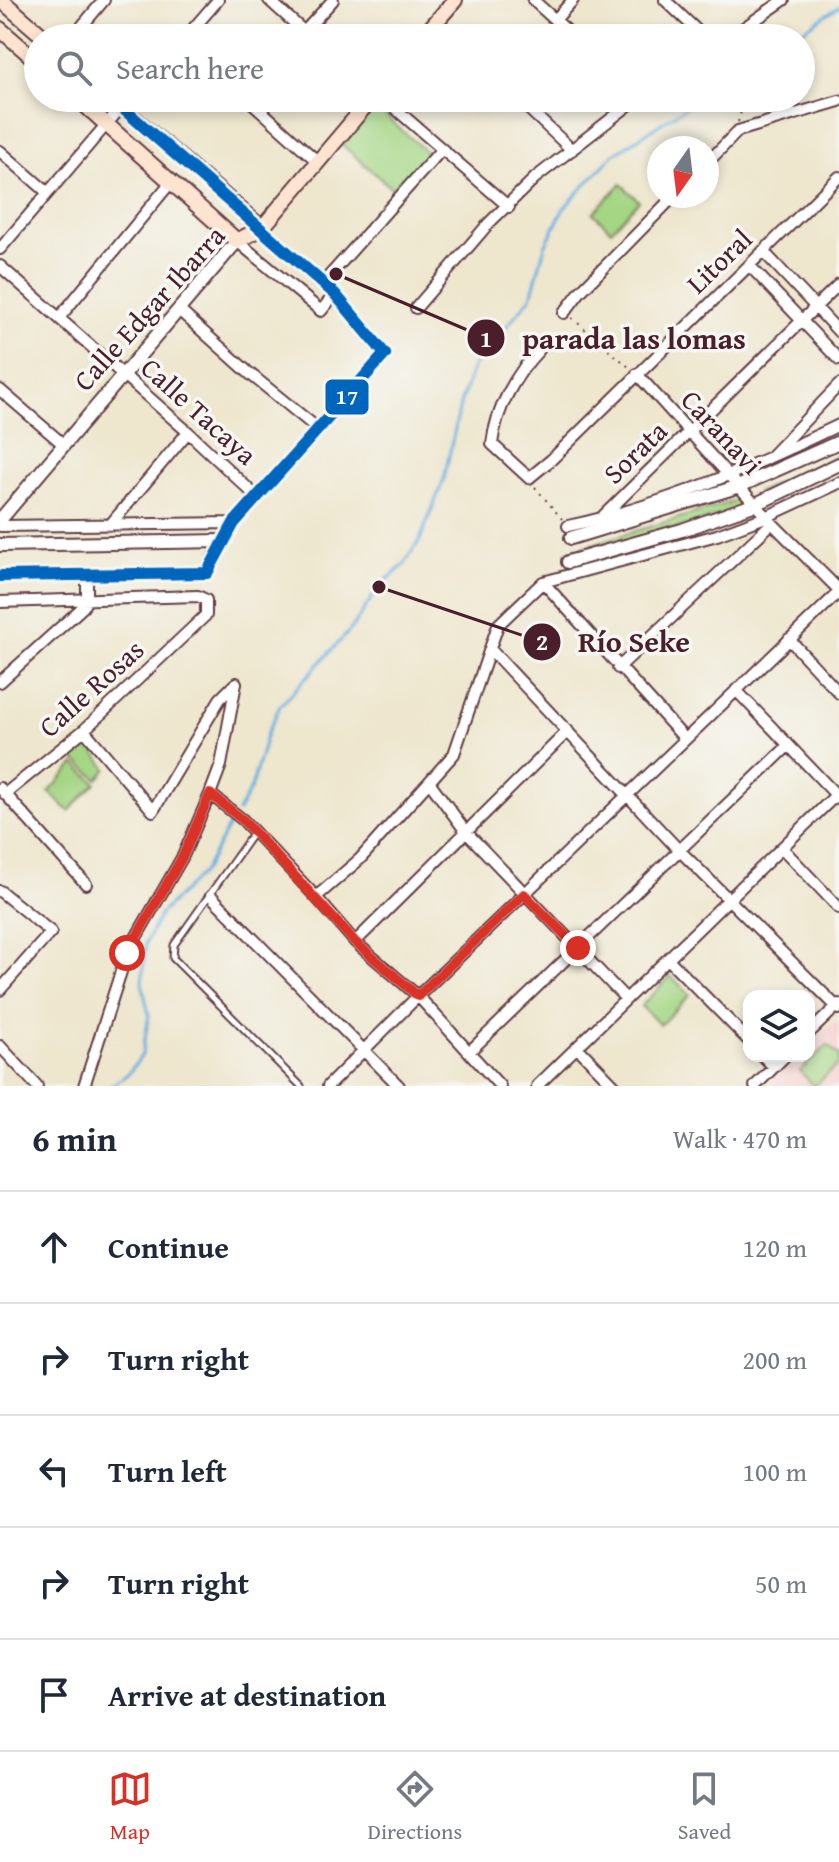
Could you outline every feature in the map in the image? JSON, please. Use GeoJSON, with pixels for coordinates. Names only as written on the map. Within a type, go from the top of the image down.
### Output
{"type":"FeatureCollection","features":[{"type":"Feature","properties":{"kind":"main road"},"geometry":{"type":"LineString","coordinates":[[1,0],[29,24]]}},
{"type":"Feature","properties":{"kind":"main road"},"geometry":{"type":"LineString","coordinates":[[434,24],[455,0]]}},
{"type":"Feature","properties":{"kind":"main road"},"geometry":{"type":"LineString","coordinates":[[0,29],[24,50]]}},
{"type":"Feature","properties":{"kind":"main road"},"geometry":{"type":"LineString","coordinates":[[92,112],[237,241]]}},
{"type":"Feature","properties":{"kind":"main road"},"geometry":{"type":"LineString","coordinates":[[132,112],[262,228]]}},
{"type":"Feature","properties":{"kind":"main road","name":"Calle Edgar Ibarra"},"geometry":{"type":"LineString","coordinates":[[237,241],[262,228],[360,112]]}},
{"type":"Feature","properties":{"kind":"street"},"geometry":{"type":"LineString","coordinates":[[84,24],[104,0]]}},
{"type":"Feature","properties":{"kind":"street"},"geometry":{"type":"LineString","coordinates":[[197,24],[218,0]]}},
{"type":"Feature","properties":{"kind":"street"},"geometry":{"type":"LineString","coordinates":[[269,0],[296,24]]}},
{"type":"Feature","properties":{"kind":"street"},"geometry":{"type":"LineString","coordinates":[[316,24],[333,0]]}},
{"type":"Feature","properties":{"kind":"street"},"geometry":{"type":"LineString","coordinates":[[533,0],[559,24]]}},
{"type":"Feature","properties":{"kind":"street"},"geometry":{"type":"LineString","coordinates":[[555,20],[573,0]]}},
{"type":"Feature","properties":{"kind":"street"},"geometry":{"type":"LineString","coordinates":[[665,0],[690,24]]}},
{"type":"Feature","properties":{"kind":"street"},"geometry":{"type":"LineString","coordinates":[[749,24],[784,0]]}},
{"type":"Feature","properties":{"kind":"street"},"geometry":{"type":"LineString","coordinates":[[815,108],[839,101]]}},
{"type":"Feature","properties":{"kind":"street"},"geometry":{"type":"LineString","coordinates":[[0,249],[106,126],[114,112]]}},
{"type":"Feature","properties":{"kind":"street"},"geometry":{"type":"LineString","coordinates":[[263,112],[318,162]]}},
{"type":"Feature","properties":{"kind":"street"},"geometry":{"type":"LineString","coordinates":[[399,112],[509,207]]}},
{"type":"Feature","properties":{"kind":"street"},"geometry":{"type":"LineString","coordinates":[[532,112],[572,150]]}},
{"type":"Feature","properties":{"kind":"street"},"geometry":{"type":"LineString","coordinates":[[416,308],[489,223],[509,207],[535,178],[620,112]]}},
{"type":"Feature","properties":{"kind":"street"},"geometry":{"type":"LineString","coordinates":[[719,151],[738,131],[802,112]]}},
{"type":"Feature","properties":{"kind":"street"},"geometry":{"type":"LineString","coordinates":[[323,283],[442,149]]}},
{"type":"Feature","properties":{"kind":"street"},"geometry":{"type":"LineString","coordinates":[[0,151],[47,192]]}},
{"type":"Feature","properties":{"kind":"street","name":"Litoral"},"geometry":{"type":"LineString","coordinates":[[529,478],[551,460],[839,177]]}},
{"type":"Feature","properties":{"kind":"street"},"geometry":{"type":"LineString","coordinates":[[59,318],[171,182]]}},
{"type":"Feature","properties":{"kind":"street"},"geometry":{"type":"LineString","coordinates":[[564,313],[580,292],[662,208]]}},
{"type":"Feature","properties":{"kind":"street"},"geometry":{"type":"LineString","coordinates":[[0,576],[207,573],[234,523],[385,354],[335,294],[262,228]]}},
{"type":"Feature","properties":{"kind":"street"},"geometry":{"type":"LineString","coordinates":[[237,241],[321,311],[335,294]]}},
{"type":"Feature","properties":{"kind":"street","name":"Calle Edgar Ibarra"},"geometry":{"type":"LineString","coordinates":[[0,523],[63,444],[237,241]]}},
{"type":"Feature","properties":{"kind":"street"},"geometry":{"type":"LineString","coordinates":[[763,251],[839,332]]}},
{"type":"Feature","properties":{"kind":"street"},"geometry":{"type":"LineString","coordinates":[[749,265],[839,360]]}},
{"type":"Feature","properties":{"kind":"street","name":"Calle Tacaya"},"geometry":{"type":"LineString","coordinates":[[0,266],[257,497]]}},
{"type":"Feature","properties":{"kind":"street","name":"Sorata"},"geometry":{"type":"LineString","coordinates":[[600,519],[839,284]]}},
{"type":"Feature","properties":{"kind":"street"},"geometry":{"type":"LineString","coordinates":[[180,311],[318,429]]}},
{"type":"Feature","properties":{"kind":"street"},"geometry":{"type":"LineString","coordinates":[[529,478],[492,444],[494,425],[503,403],[527,363],[539,350]]}},
{"type":"Feature","properties":{"kind":"street","name":"Caranavi"},"geometry":{"type":"LineString","coordinates":[[637,374],[839,591]]}},
{"type":"Feature","properties":{"kind":"street"},"geometry":{"type":"LineString","coordinates":[[771,458],[774,451],[839,385]]}},
{"type":"Feature","properties":{"kind":"street"},"geometry":{"type":"LineString","coordinates":[[0,390],[63,444]]}},
{"type":"Feature","properties":{"kind":"street"},"geometry":{"type":"LineString","coordinates":[[569,532],[600,519],[735,481],[771,458],[839,425]]}},
{"type":"Feature","properties":{"kind":"street"},"geometry":{"type":"LineString","coordinates":[[110,525],[188,432]]}},
{"type":"Feature","properties":{"kind":"street"},"geometry":{"type":"LineString","coordinates":[[569,532],[735,481],[839,442]]}},
{"type":"Feature","properties":{"kind":"street"},"geometry":{"type":"LineString","coordinates":[[568,562],[682,530],[756,504],[839,464]]}},
{"type":"Feature","properties":{"kind":"street"},"geometry":{"type":"LineString","coordinates":[[316,897],[360,859],[454,754],[498,625],[543,582],[770,519],[839,483]]}},
{"type":"Feature","properties":{"kind":"street"},"geometry":{"type":"LineString","coordinates":[[618,668],[770,519]]}},
{"type":"Feature","properties":{"kind":"street"},"geometry":{"type":"LineString","coordinates":[[0,523],[234,523]]}},
{"type":"Feature","properties":{"kind":"street"},"geometry":{"type":"LineString","coordinates":[[0,545],[222,541]]}},
{"type":"Feature","properties":{"kind":"street"},"geometry":{"type":"LineString","coordinates":[[0,682],[79,611],[87,599],[87,575]]}},
{"type":"Feature","properties":{"kind":"street"},"geometry":{"type":"LineString","coordinates":[[543,582],[685,739]]}},
{"type":"Feature","properties":{"kind":"street"},"geometry":{"type":"LineString","coordinates":[[328,1086],[839,591]]}},
{"type":"Feature","properties":{"kind":"street","name":"Calle Rosas"},"geometry":{"type":"LineString","coordinates":[[2,791],[84,730],[206,615],[206,600],[198,596],[87,599]]}},
{"type":"Feature","properties":{"kind":"street"},"geometry":{"type":"LineString","coordinates":[[0,602],[87,599]]}},
{"type":"Feature","properties":{"kind":"street"},"geometry":{"type":"LineString","coordinates":[[789,639],[839,693]]}},
{"type":"Feature","properties":{"kind":"street"},"geometry":{"type":"LineString","coordinates":[[490,649],[680,851],[838,1006],[815,1027]]}},
{"type":"Feature","properties":{"kind":"street"},"geometry":{"type":"LineString","coordinates":[[84,730],[153,811],[220,699],[236,683],[221,765],[183,856],[127,953],[84,1086]]}},
{"type":"Feature","properties":{"kind":"street"},"geometry":{"type":"LineString","coordinates":[[537,1086],[838,797],[736,690]]}},
{"type":"Feature","properties":{"kind":"street"},"geometry":{"type":"LineString","coordinates":[[355,942],[568,731]]}},
{"type":"Feature","properties":{"kind":"street"},"geometry":{"type":"LineString","coordinates":[[469,1052],[788,746]]}},
{"type":"Feature","properties":{"kind":"street"},"geometry":{"type":"LineString","coordinates":[[430,783],[467,833],[626,999]]}},
{"type":"Feature","properties":{"kind":"street"},"geometry":{"type":"LineString","coordinates":[[2,791],[86,884]]}},
{"type":"Feature","properties":{"kind":"street"},"geometry":{"type":"LineString","coordinates":[[210,794],[234,810],[355,942],[418,996],[500,1086]]}},
{"type":"Feature","properties":{"kind":"street"},"geometry":{"type":"LineString","coordinates":[[782,848],[839,908]]}},
{"type":"Feature","properties":{"kind":"street"},"geometry":{"type":"LineString","coordinates":[[0,891],[51,932],[0,990]]}},
{"type":"Feature","properties":{"kind":"street"},"geometry":{"type":"LineString","coordinates":[[211,896],[399,1086]]}},
{"type":"Feature","properties":{"kind":"street"},"geometry":{"type":"LineString","coordinates":[[668,959],[743,1035]]}},
{"type":"Feature","properties":{"kind":"street"},"geometry":{"type":"LineString","coordinates":[[0,1046],[37,1086]]}},
{"type":"Feature","properties":{"kind":"street"},"geometry":{"type":"LineString","coordinates":[[577,1047],[615,1086]]}},
{"type":"Feature","properties":{"kind":"street"},"geometry":{"type":"LineString","coordinates":[[769,1062],[774,1067]]}},
{"type":"Feature","properties":{"kind":"street"},"geometry":{"type":"LineString","coordinates":[[755,1086],[779,1062]]}},
{"type":"Feature","properties":{"kind":"lane"},"geometry":{"type":"LineString","coordinates":[[254,832],[174,945],[173,958],[301,1086]]}},
{"type":"Feature","properties":{"kind":"path"},"geometry":{"type":"LineString","coordinates":[[738,131],[740,112]]}},
{"type":"Feature","properties":{"kind":"path"},"geometry":{"type":"LineString","coordinates":[[564,313],[637,374]]}},
{"type":"Feature","properties":{"kind":"path"},"geometry":{"type":"LineString","coordinates":[[529,478],[569,532]]}},
{"type":"Feature","properties":{"kind":"shaded area"},"geometry":{"type":"Polygon","coordinates":[[[834,1022],[839,1022],[839,1086],[767,1086],[792,1062],[815,1062],[815,1039],[834,1022]]]}},
{"type":"Feature","properties":{"kind":"green space"},"geometry":{"type":"Polygon","coordinates":[[[370,112],[381,112],[430,155],[395,191],[341,144],[370,112]]]}},
{"type":"Feature","properties":{"kind":"green space"},"geometry":{"type":"Polygon","coordinates":[[[621,184],[639,201],[611,230],[593,213],[621,184]]]}},
{"type":"Feature","properties":{"kind":"green space"},"geometry":{"type":"Polygon","coordinates":[[[839,455],[839,464],[761,499],[757,492],[839,455]]]}},
{"type":"Feature","properties":{"kind":"green space"},"geometry":{"type":"Polygon","coordinates":[[[739,500],[743,509],[569,559],[566,552],[739,500]]]}},
{"type":"Feature","properties":{"kind":"green space"},"geometry":{"type":"Polygon","coordinates":[[[86,741],[107,769],[98,779],[68,754],[86,741]]]}},
{"type":"Feature","properties":{"kind":"green space"},"geometry":{"type":"Polygon","coordinates":[[[75,764],[96,783],[69,811],[49,792],[75,764]]]}},
{"type":"Feature","properties":{"kind":"green space"},"geometry":{"type":"Polygon","coordinates":[[[671,976],[690,995],[660,1025],[641,1006],[671,976]]]}},
{"type":"Feature","properties":{"kind":"green space"},"geometry":{"type":"Polygon","coordinates":[[[828,1045],[839,1056],[839,1064],[814,1086],[800,1071],[810,1062],[815,1062],[815,1057],[828,1045]]]}},
{"type":"Feature","properties":{"kind":"waterway"},"geometry":{"type":"LineString","coordinates":[[812,24],[839,6]]}},
{"type":"Feature","properties":{"kind":"waterway"},"geometry":{"type":"LineString","coordinates":[[238,812],[251,788],[267,733],[280,706],[352,628],[379,587],[404,565],[420,540],[444,479],[461,401],[474,365],[531,297],[545,246],[564,208],[614,154],[678,112]]}},
{"type":"Feature","properties":{"kind":"waterway"},"geometry":{"type":"LineString","coordinates":[[111,1086],[129,1073],[142,1055],[149,1015],[142,983],[146,942],[161,913],[204,871],[233,818]]}},
{"type":"Feature","properties":{"kind":"transit line","name":"17"},"geometry":{"type":"LineString","coordinates":[[0,576],[207,573],[234,523],[385,354],[335,294],[127,112]]}},
{"type":"Feature","properties":{"kind":"place","name":"parada las lomas"},"geometry":{"type":"Point","coordinates":[336,274]}},
{"type":"Feature","properties":{"kind":"place","name":"Río Seke"},"geometry":{"type":"Point","coordinates":[379,587]}},
{"type":"Feature","properties":{"kind":"route"},"geometry":{"type":"LineString","coordinates":[[127,953],[183,856],[210,794],[234,810],[355,942],[418,996],[524,894],[578,948]]}}]}
